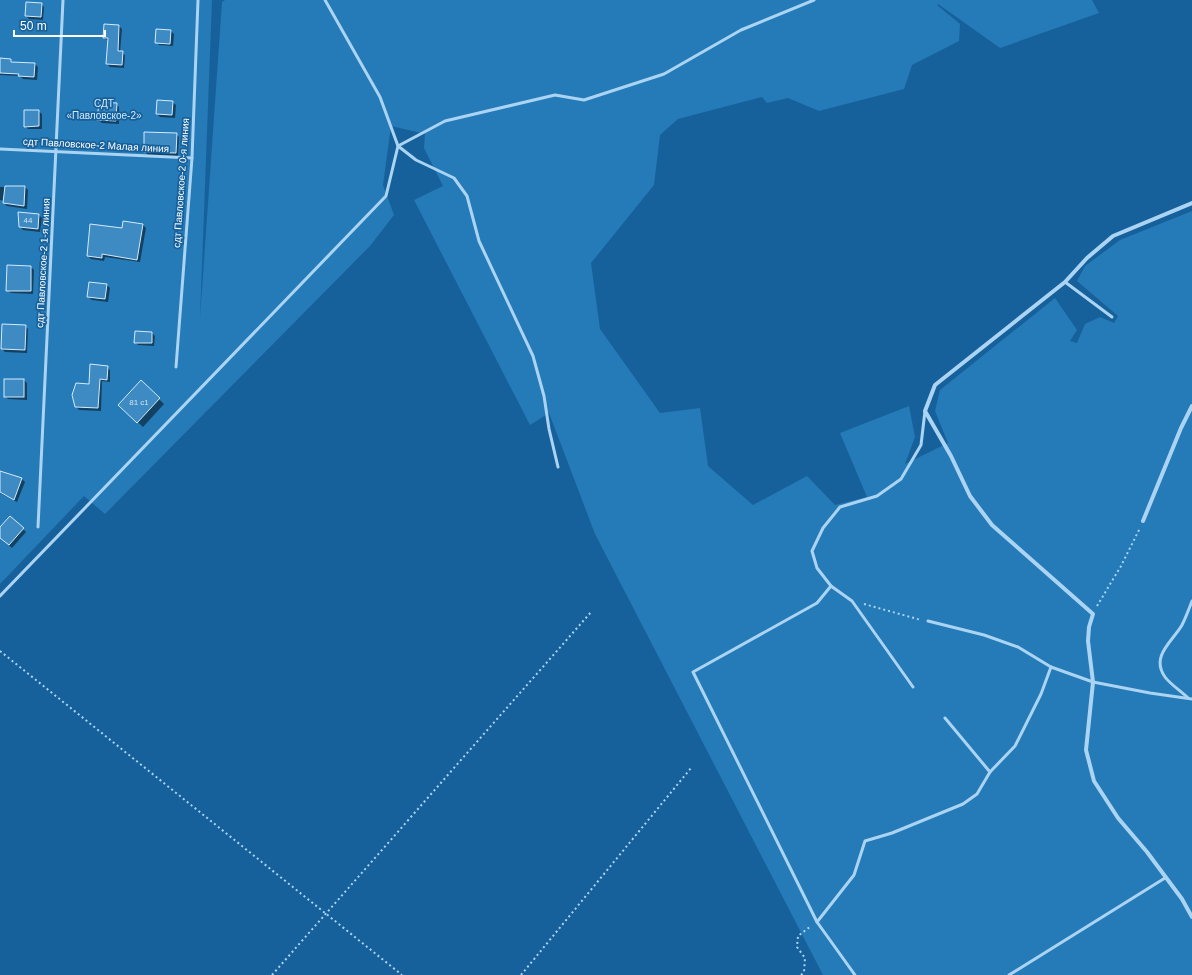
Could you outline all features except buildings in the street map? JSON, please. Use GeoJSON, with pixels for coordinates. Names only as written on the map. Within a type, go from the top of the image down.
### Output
{"type":"FeatureCollection","features":[{"type":"Feature","properties":{"kind":"street"},"geometry":{"type":"LineString","coordinates":[[1192,203],[1113,236],[1086,258],[1065,282],[935,385],[925,411],[951,456],[970,496],[992,525],[1092,614],[1088,641],[1093,682],[1086,750],[1094,781],[1118,818],[1148,852],[1165,878],[1182,899],[1192,917]]}},
{"type":"Feature","properties":{"kind":"street"},"geometry":{"type":"LineString","coordinates":[[1143,521],[1181,428],[1192,406]]}},
{"type":"Feature","properties":{"kind":"lane","name":"сдт Павловское-2 1-я линия"},"geometry":{"type":"LineString","coordinates":[[38,527],[63,0]]}},
{"type":"Feature","properties":{"kind":"lane","name":"сдт Павловское-2 0-я линия"},"geometry":{"type":"LineString","coordinates":[[176,367],[192,158],[198,0]]}},
{"type":"Feature","properties":{"kind":"lane"},"geometry":{"type":"LineString","coordinates":[[325,0],[380,97],[398,146],[416,160],[454,178],[467,196],[479,241],[533,356],[544,396],[549,429],[558,467]]}},
{"type":"Feature","properties":{"kind":"lane"},"geometry":{"type":"LineString","coordinates":[[0,596],[386,196],[398,146],[445,121],[555,95],[584,100],[664,74],[741,30],[814,0]]}},
{"type":"Feature","properties":{"kind":"lane","name":"сдт Павловское-2 Малая линия"},"geometry":{"type":"LineString","coordinates":[[0,149],[192,158]]}},
{"type":"Feature","properties":{"kind":"lane"},"geometry":{"type":"LineString","coordinates":[[1065,282],[1112,317]]}},
{"type":"Feature","properties":{"kind":"lane"},"geometry":{"type":"LineString","coordinates":[[913,687],[852,601],[831,586],[817,568],[812,551],[823,528],[840,507],[877,496],[900,479],[921,445],[925,411]]}},
{"type":"Feature","properties":{"kind":"lane"},"geometry":{"type":"LineString","coordinates":[[831,586],[817,603],[692,672],[817,922],[855,975]]}},
{"type":"Feature","properties":{"kind":"lane"},"geometry":{"type":"LineString","coordinates":[[1190,698],[1165,677],[1159,664],[1162,653],[1182,625],[1192,601]]}},
{"type":"Feature","properties":{"kind":"lane"},"geometry":{"type":"LineString","coordinates":[[928,621],[984,635],[1018,646],[1051,667],[1093,682],[1150,693],[1190,698]]}},
{"type":"Feature","properties":{"kind":"lane"},"geometry":{"type":"LineString","coordinates":[[817,922],[854,875],[865,841],[892,833],[963,804],[977,794],[990,772],[1015,746],[1041,694],[1051,667]]}},
{"type":"Feature","properties":{"kind":"lane"},"geometry":{"type":"LineString","coordinates":[[945,718],[990,772]]}},
{"type":"Feature","properties":{"kind":"lane"},"geometry":{"type":"LineString","coordinates":[[1009,975],[1165,878]]}},
{"type":"Feature","properties":{"kind":"path"},"geometry":{"type":"LineString","coordinates":[[1092,614],[1121,566],[1143,521]]}},
{"type":"Feature","properties":{"kind":"path"},"geometry":{"type":"LineString","coordinates":[[852,601],[928,621]]}},
{"type":"Feature","properties":{"kind":"path"},"geometry":{"type":"LineString","coordinates":[[272,975],[592,611]]}},
{"type":"Feature","properties":{"kind":"path"},"geometry":{"type":"LineString","coordinates":[[0,651],[402,975]]}},
{"type":"Feature","properties":{"kind":"path"},"geometry":{"type":"LineString","coordinates":[[521,975],[691,768]]}},
{"type":"Feature","properties":{"kind":"path"},"geometry":{"type":"LineString","coordinates":[[801,975],[804,972],[805,958],[797,947],[798,936],[817,922]]}},
{"type":"Feature","properties":{"kind":"green space","name":"СДТ «Павловское-2»"},"geometry":{"type":"Polygon","coordinates":[[[0,0],[212,0],[200,318],[222,2],[225,0],[1092,0],[1099,13],[1000,48],[938,4],[937,5],[960,24],[959,41],[912,65],[904,89],[819,111],[788,98],[767,103],[762,97],[678,119],[660,135],[654,185],[591,263],[600,329],[660,413],[700,408],[708,466],[753,505],[807,476],[835,505],[867,497],[840,433],[909,406],[915,437],[905,464],[948,443],[935,411],[940,390],[1055,298],[1077,330],[1070,341],[1077,343],[1085,324],[1100,317],[1114,323],[1118,316],[1077,281],[1085,266],[1120,240],[1192,211],[1192,975],[823,975],[595,534],[549,413],[530,425],[414,200],[443,186],[424,148],[425,134],[391,126],[383,185],[394,215],[370,246],[105,514],[84,496],[0,584],[0,0]]]}}]}
